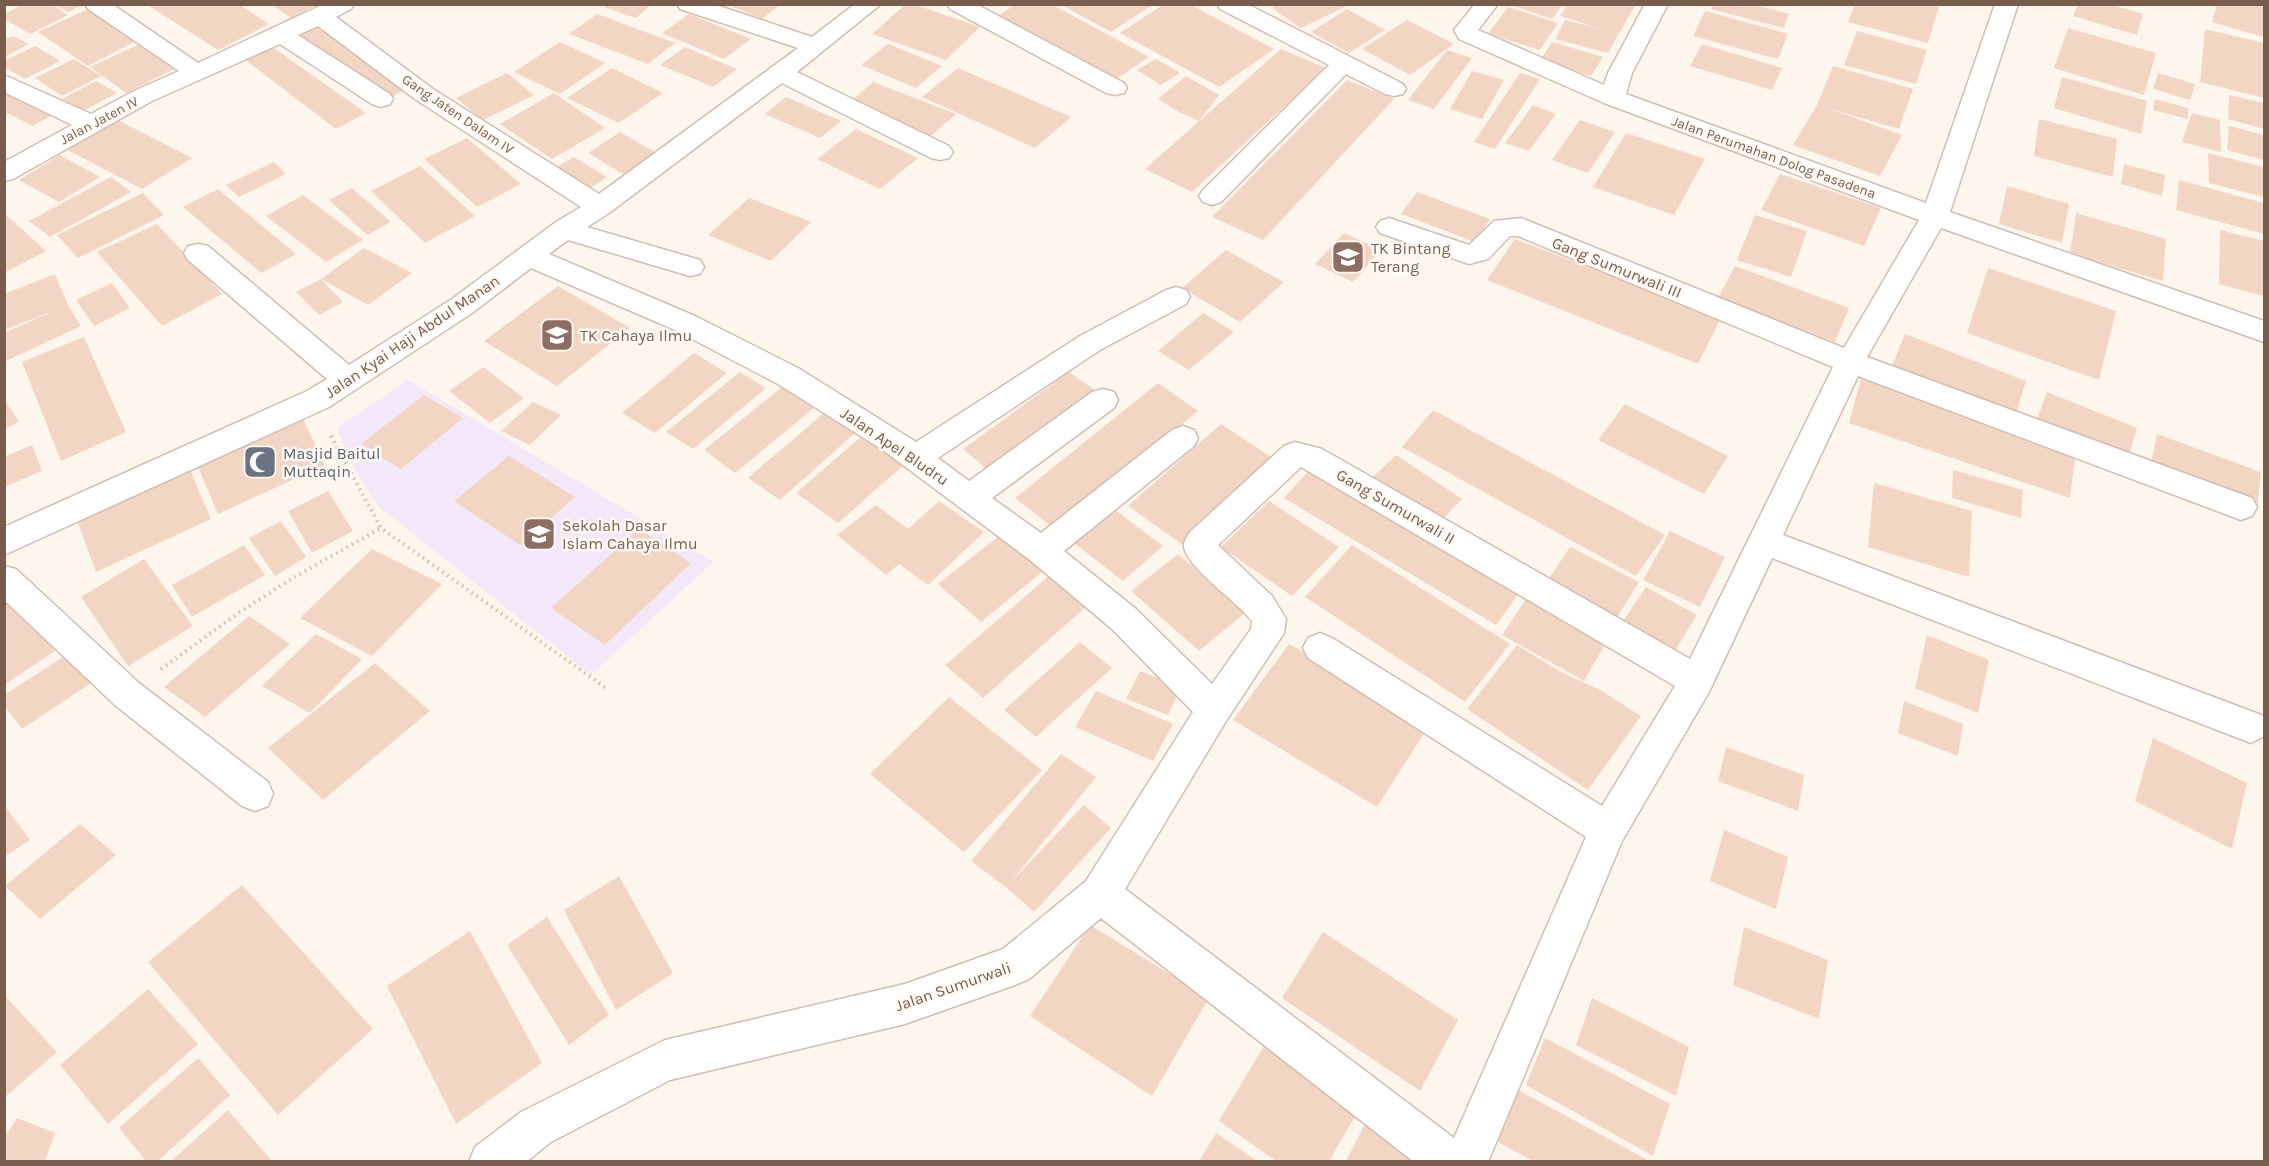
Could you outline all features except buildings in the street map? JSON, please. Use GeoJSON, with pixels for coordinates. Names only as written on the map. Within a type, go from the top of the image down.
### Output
{"type":"FeatureCollection","features":[{"type":"Feature","properties":{"kind":"street"},"geometry":{"type":"LineString","coordinates":[[96,4],[195,71]]}},
{"type":"Feature","properties":{"kind":"street","name":"Jalan Jaten IV"},"geometry":{"type":"LineString","coordinates":[[4,173],[91,124],[195,71],[283,34],[343,4]]}},
{"type":"Feature","properties":{"kind":"street"},"geometry":{"type":"LineString","coordinates":[[688,4],[814,45]]}},
{"type":"Feature","properties":{"kind":"street","name":"Jalan Kyai Haji Abdul Manan"},"geometry":{"type":"LineString","coordinates":[[4,542],[318,399],[462,306],[565,228],[600,207],[870,4]]}},
{"type":"Feature","properties":{"kind":"street"},"geometry":{"type":"LineString","coordinates":[[958,4],[1115,88]]}},
{"type":"Feature","properties":{"kind":"street"},"geometry":{"type":"LineString","coordinates":[[1228,4],[1394,89]]}},
{"type":"Feature","properties":{"kind":"street","name":"Jalan Perumahan Dolog Pasadena"},"geometry":{"type":"LineString","coordinates":[[1487,4],[1466,30],[1467,34],[1613,98],[1935,216],[2265,332]]}},
{"type":"Feature","properties":{"kind":"street"},"geometry":{"type":"LineString","coordinates":[[1613,98],[1620,73],[1657,4]]}},
{"type":"Feature","properties":{"kind":"street"},"geometry":{"type":"LineString","coordinates":[[1466,1161],[1608,830],[1697,681],[1762,541],[1850,362],[1918,241],[1935,216],[2007,4]]}},
{"type":"Feature","properties":{"kind":"street","name":"Gang Jaten Dalam IV"},"geometry":{"type":"LineString","coordinates":[[320,16],[424,94],[600,207]]}},
{"type":"Feature","properties":{"kind":"street"},"geometry":{"type":"LineString","coordinates":[[283,34],[381,99]]}},
{"type":"Feature","properties":{"kind":"street"},"geometry":{"type":"LineString","coordinates":[[1212,196],[1343,64]]}},
{"type":"Feature","properties":{"kind":"street"},"geometry":{"type":"LineString","coordinates":[[779,72],[940,152]]}},
{"type":"Feature","properties":{"kind":"street"},"geometry":{"type":"LineString","coordinates":[[4,82],[91,124]]}},
{"type":"Feature","properties":{"kind":"street","name":"Gang Sumurwali III"},"geometry":{"type":"LineString","coordinates":[[1389,226],[1469,255],[1478,252],[1503,227],[1521,227],[1850,362]]}},
{"type":"Feature","properties":{"kind":"street"},"geometry":{"type":"LineString","coordinates":[[565,228],[690,267]]}},
{"type":"Feature","properties":{"kind":"street"},"geometry":{"type":"LineString","coordinates":[[198,253],[348,380]]}},
{"type":"Feature","properties":{"kind":"street","name":"Jalan Apel Bludru"},"geometry":{"type":"LineString","coordinates":[[528,256],[685,323],[788,376],[894,442],[1041,551],[1124,619],[1214,710]]}},
{"type":"Feature","properties":{"kind":"street"},"geometry":{"type":"LineString","coordinates":[[914,458],[1090,343],[1176,297]]}},
{"type":"Feature","properties":{"kind":"street"},"geometry":{"type":"LineString","coordinates":[[1850,362],[2241,507]]}},
{"type":"Feature","properties":{"kind":"street"},"geometry":{"type":"LineString","coordinates":[[969,498],[1103,400]]}},
{"type":"Feature","properties":{"kind":"street"},"geometry":{"type":"LineString","coordinates":[[1041,551],[1183,438]]}},
{"type":"Feature","properties":{"kind":"street","name":"Gang Sumurwali II"},"geometry":{"type":"LineString","coordinates":[[1269,619],[1260,606],[1200,547],[1202,541],[1295,454],[1302,453],[1697,681]]}},
{"type":"Feature","properties":{"kind":"street"},"geometry":{"type":"LineString","coordinates":[[1762,541],[2252,727]]}},
{"type":"Feature","properties":{"kind":"street"},"geometry":{"type":"LineString","coordinates":[[4,579],[127,694],[255,794]]}},
{"type":"Feature","properties":{"kind":"street","name":"Jalan Sumurwali"},"geometry":{"type":"LineString","coordinates":[[490,1161],[536,1127],[665,1061],[905,1004],[1015,965],[1100,894],[1214,710],[1267,633],[1269,619]]}},
{"type":"Feature","properties":{"kind":"street"},"geometry":{"type":"LineString","coordinates":[[1320,648],[1608,830]]}},
{"type":"Feature","properties":{"kind":"street"},"geometry":{"type":"LineString","coordinates":[[1100,894],[1449,1161]]}},
{"type":"Feature","properties":{"kind":"path"},"geometry":{"type":"LineString","coordinates":[[318,399],[320,413],[381,528],[606,688]]}},
{"type":"Feature","properties":{"kind":"path"},"geometry":{"type":"LineString","coordinates":[[127,694],[237,614],[291,579],[381,528]]}},
{"type":"Feature","properties":{"kind":"shaded area","name":"Sekolah Dasar Islam Cahaya Ilmu"},"geometry":{"type":"Polygon","coordinates":[[[408,380],[713,562],[591,675],[378,506],[351,463],[337,428],[408,380]]]}},
{"type":"Feature","properties":{"kind":"place","name":"TK Bintang Terang"},"geometry":{"type":"Point","coordinates":[1348,257]}},
{"type":"Feature","properties":{"kind":"place","name":"TK Cahaya Ilmu"},"geometry":{"type":"Point","coordinates":[557,335]}},
{"type":"Feature","properties":{"kind":"place","name":"Masjid Baitul Muttaqin"},"geometry":{"type":"Point","coordinates":[260,462]}},
{"type":"Feature","properties":{"kind":"place","name":"Sekolah Dasar Islam Cahaya Ilmu"},"geometry":{"type":"Point","coordinates":[539,534]}}]}
